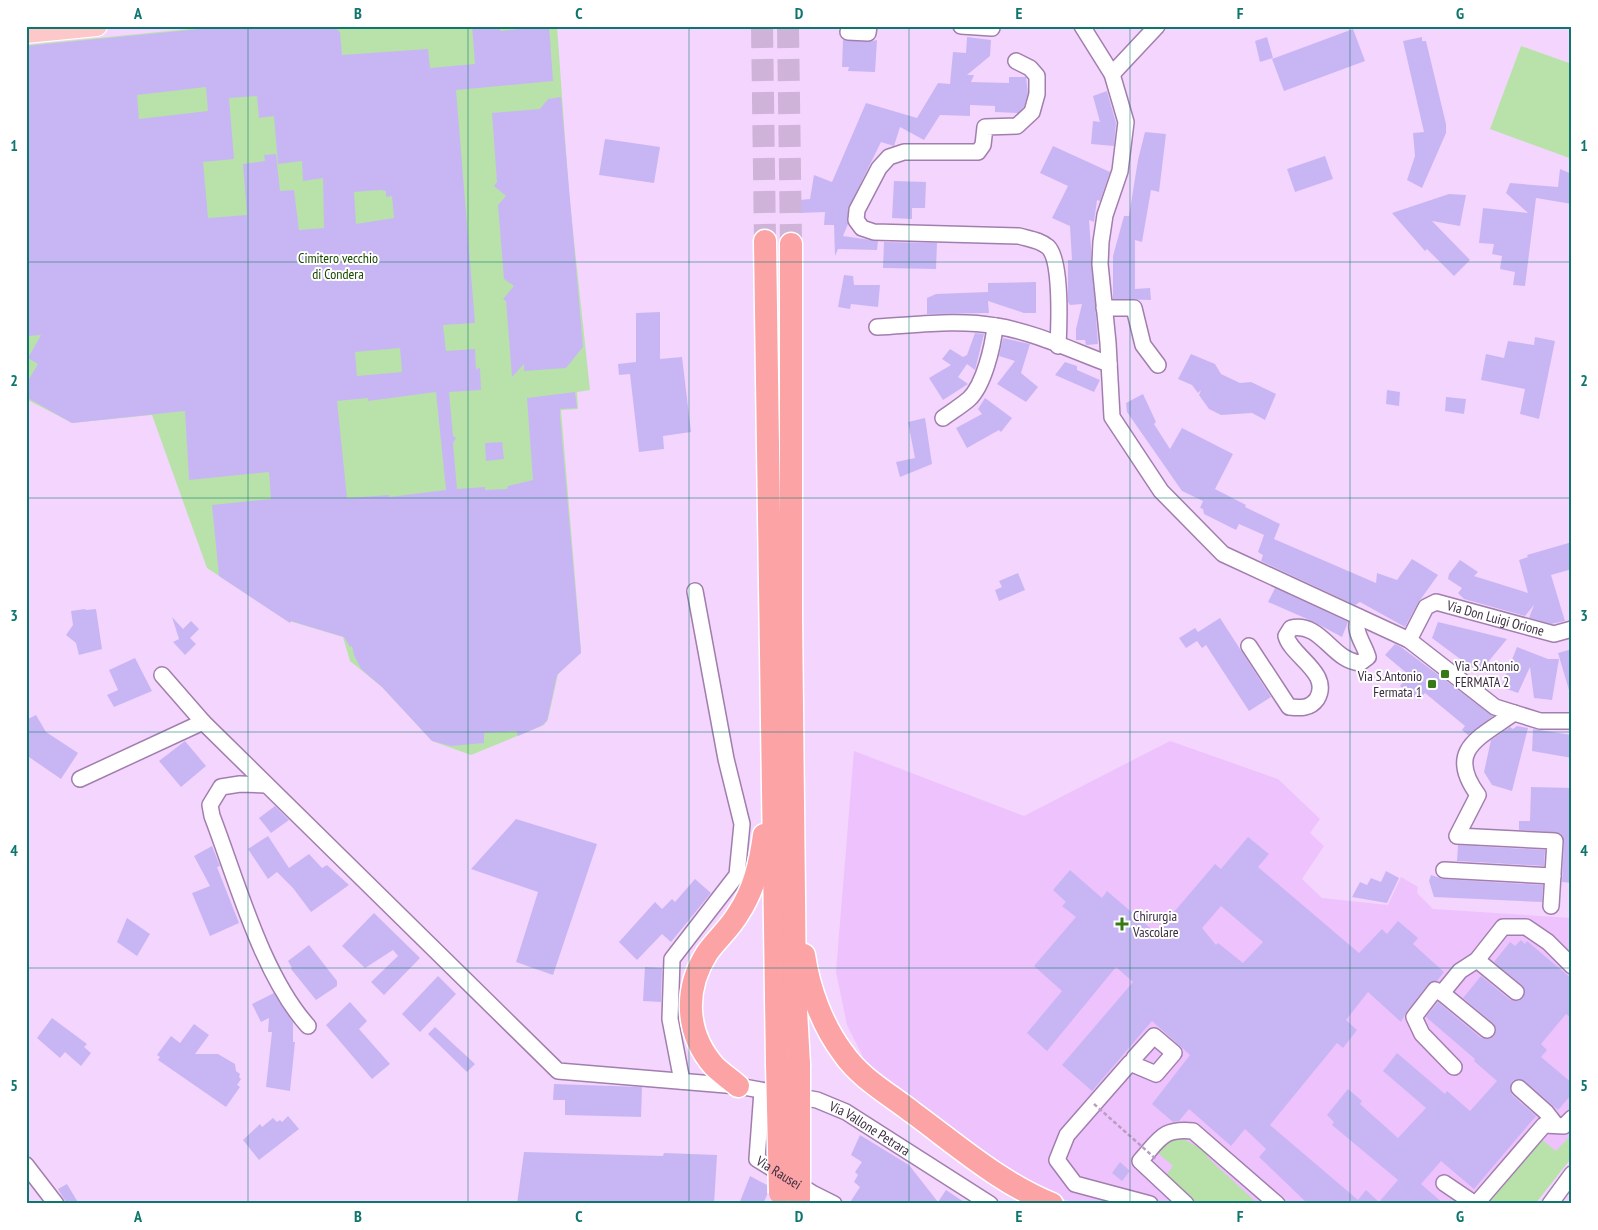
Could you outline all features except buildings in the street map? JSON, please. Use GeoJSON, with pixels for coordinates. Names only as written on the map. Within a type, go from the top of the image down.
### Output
{"type":"FeatureCollection","features":[{"type":"Feature","properties":{"kind":"highway"},"geometry":{"type":"LineString","coordinates":[[765,241],[774,765],[788,1064],[786,1200]]}},
{"type":"Feature","properties":{"kind":"highway"},"geometry":{"type":"LineString","coordinates":[[788,1064],[795,993],[791,615],[791,244]]}},
{"type":"Feature","properties":{"kind":"highway"},"geometry":{"type":"LineString","coordinates":[[738,1086],[714,1066],[699,1043],[692,1023],[689,1001],[697,970],[708,952],[738,916],[750,893],[760,864],[774,765]]}},
{"type":"Feature","properties":{"kind":"highway"},"geometry":{"type":"LineString","coordinates":[[795,890],[807,972],[820,1012],[844,1055],[865,1077],[1000,1177],[1052,1204]]}},
{"type":"Feature","properties":{"kind":"main road"},"geometry":{"type":"LineString","coordinates":[[26,33],[98,26]]}},
{"type":"Feature","properties":{"kind":"street"},"geometry":{"type":"LineString","coordinates":[[848,32],[868,33],[869,26]]}},
{"type":"Feature","properties":{"kind":"street"},"geometry":{"type":"LineString","coordinates":[[961,26],[992,28],[992,26]]}},
{"type":"Feature","properties":{"kind":"street"},"geometry":{"type":"LineString","coordinates":[[1082,26],[1112,74],[1126,122],[1120,171],[1104,215],[1101,242],[1104,308],[1112,417],[1145,469],[1168,498],[1223,554],[1409,640],[1495,707],[1540,721],[1572,721]]}},
{"type":"Feature","properties":{"kind":"street"},"geometry":{"type":"LineString","coordinates":[[1112,74],[1157,26]]}},
{"type":"Feature","properties":{"kind":"street"},"geometry":{"type":"LineString","coordinates":[[1016,62],[1030,68],[1037,76],[1038,94],[1032,112],[1018,126],[985,127],[983,145],[978,152],[904,152],[889,157],[879,168],[856,210],[856,220],[862,228],[874,232],[1019,236],[1038,241],[1049,248],[1054,262],[1060,297],[1058,346]]}},
{"type":"Feature","properties":{"kind":"street"},"geometry":{"type":"LineString","coordinates":[[1104,308],[1134,308],[1143,345],[1158,365]]}},
{"type":"Feature","properties":{"kind":"street"},"geometry":{"type":"LineString","coordinates":[[877,327],[969,323],[1014,329],[1109,364]]}},
{"type":"Feature","properties":{"kind":"street"},"geometry":{"type":"LineString","coordinates":[[943,418],[970,398],[985,370],[992,350],[995,326]]}},
{"type":"Feature","properties":{"kind":"street"},"geometry":{"type":"LineString","coordinates":[[682,1081],[670,1019],[672,959],[737,875],[742,824],[726,759],[695,591]]}},
{"type":"Feature","properties":{"kind":"street","name":"Via Don Luigi Orione"},"geometry":{"type":"LineString","coordinates":[[1409,640],[1426,607],[1436,602],[1554,634],[1572,629]]}},
{"type":"Feature","properties":{"kind":"street"},"geometry":{"type":"LineString","coordinates":[[1249,646],[1289,707],[1302,709],[1314,704],[1320,694],[1318,679],[1310,665],[1288,646],[1286,636],[1291,628],[1302,626],[1312,630],[1349,662],[1360,664],[1368,657],[1365,646],[1357,632],[1356,624],[1359,617]]}},
{"type":"Feature","properties":{"kind":"street","name":"Via Vallone Petrara"},"geometry":{"type":"LineString","coordinates":[[162,675],[203,722],[558,1071],[738,1086],[817,1100],[846,1112],[990,1204]]}},
{"type":"Feature","properties":{"kind":"street"},"geometry":{"type":"LineString","coordinates":[[1514,713],[1471,744],[1463,761],[1467,780],[1478,795],[1457,836],[1555,841],[1551,906]]}},
{"type":"Feature","properties":{"kind":"street"},"geometry":{"type":"LineString","coordinates":[[80,779],[203,722]]}},
{"type":"Feature","properties":{"kind":"street"},"geometry":{"type":"LineString","coordinates":[[266,785],[240,784],[221,787],[210,805],[212,816],[270,970],[296,1013],[308,1026]]}},
{"type":"Feature","properties":{"kind":"street"},"geometry":{"type":"LineString","coordinates":[[1444,870],[1553,876]]}},
{"type":"Feature","properties":{"kind":"street"},"geometry":{"type":"LineString","coordinates":[[1442,993],[1460,971],[1477,960],[1503,927],[1526,927],[1548,942],[1572,966]]}},
{"type":"Feature","properties":{"kind":"street"},"geometry":{"type":"LineString","coordinates":[[1477,960],[1516,992]]}},
{"type":"Feature","properties":{"kind":"street"},"geometry":{"type":"LineString","coordinates":[[1454,1067],[1422,1034],[1414,1017],[1435,990],[1442,993],[1487,1030]]}},
{"type":"Feature","properties":{"kind":"street"},"geometry":{"type":"LineString","coordinates":[[1134,1058],[1154,1036],[1174,1053],[1156,1074],[1130,1063],[1067,1135],[1057,1160],[1075,1184],[1150,1204]]}},
{"type":"Feature","properties":{"kind":"street"},"geometry":{"type":"LineString","coordinates":[[1519,1088],[1546,1112],[1556,1126]]}},
{"type":"Feature","properties":{"kind":"street","name":"Via Rausei"},"geometry":{"type":"LineString","coordinates":[[762,1091],[758,1159],[812,1193],[834,1204]]}},
{"type":"Feature","properties":{"kind":"street"},"geometry":{"type":"LineString","coordinates":[[1444,1183],[1475,1204],[1544,1125],[1564,1126],[1572,1118]]}},
{"type":"Feature","properties":{"kind":"street"},"geometry":{"type":"LineString","coordinates":[[1186,1204],[1140,1160],[1164,1134],[1176,1129],[1193,1131],[1277,1204]]}},
{"type":"Feature","properties":{"kind":"street"},"geometry":{"type":"LineString","coordinates":[[26,1165],[56,1204]]}},
{"type":"Feature","properties":{"kind":"street"},"geometry":{"type":"LineString","coordinates":[[1550,1204],[1572,1174]]}},
{"type":"Feature","properties":{"kind":"path"},"geometry":{"type":"LineString","coordinates":[[1094,1104],[1157,1160]]}},
{"type":"Feature","properties":{"kind":"shaded area"},"geometry":{"type":"Polygon","coordinates":[[[1170,741],[1278,779],[1320,819],[1310,833],[1324,846],[1302,879],[1322,898],[1388,905],[1401,877],[1418,887],[1417,893],[1433,909],[1572,918],[1572,1157],[1535,1204],[1079,1204],[1043,1193],[910,1099],[867,1065],[847,1025],[836,972],[854,751],[1024,816],[1170,741]]]}},
{"type":"Feature","properties":{"kind":"green space","name":"Cimitero vecchio di Condera"},"geometry":{"type":"Polygon","coordinates":[[[220,26],[557,26],[569,194],[590,390],[577,392],[578,409],[561,410],[581,650],[558,674],[548,719],[544,725],[471,755],[432,741],[382,687],[350,661],[343,637],[286,620],[207,568],[152,415],[72,423],[26,399],[26,45],[220,26]]]}},
{"type":"Feature","properties":{"kind":"green space"},"geometry":{"type":"Polygon","coordinates":[[[1521,46],[1572,64],[1572,159],[1490,129],[1521,46]]]}},
{"type":"Feature","properties":{"kind":"green space"},"geometry":{"type":"Polygon","coordinates":[[[1572,1134],[1572,1157],[1535,1204],[1487,1204],[1485,1201],[1541,1139],[1556,1151],[1572,1134]]]}},
{"type":"Feature","properties":{"kind":"green space"},"geometry":{"type":"Polygon","coordinates":[[[1179,1136],[1209,1154],[1207,1157],[1258,1204],[1193,1204],[1164,1178],[1173,1166],[1158,1153],[1170,1138],[1179,1136]]]}},
{"type":"Feature","properties":{"kind":"tunnel"},"geometry":{"type":"LineString","coordinates":[[762,26],[765,241]]}},
{"type":"Feature","properties":{"kind":"tunnel"},"geometry":{"type":"LineString","coordinates":[[788,26],[791,244]]}},
{"type":"Feature","properties":{"kind":"place","name":"Via S.Antonio FERMATA 2"},"geometry":{"type":"Point","coordinates":[1445,674]}},
{"type":"Feature","properties":{"kind":"place","name":"Via S.Antonio Fermata 1"},"geometry":{"type":"Point","coordinates":[1432,684]}},
{"type":"Feature","properties":{"kind":"place","name":"Chirurgia Vascolare"},"geometry":{"type":"Point","coordinates":[1122,924]}}]}
